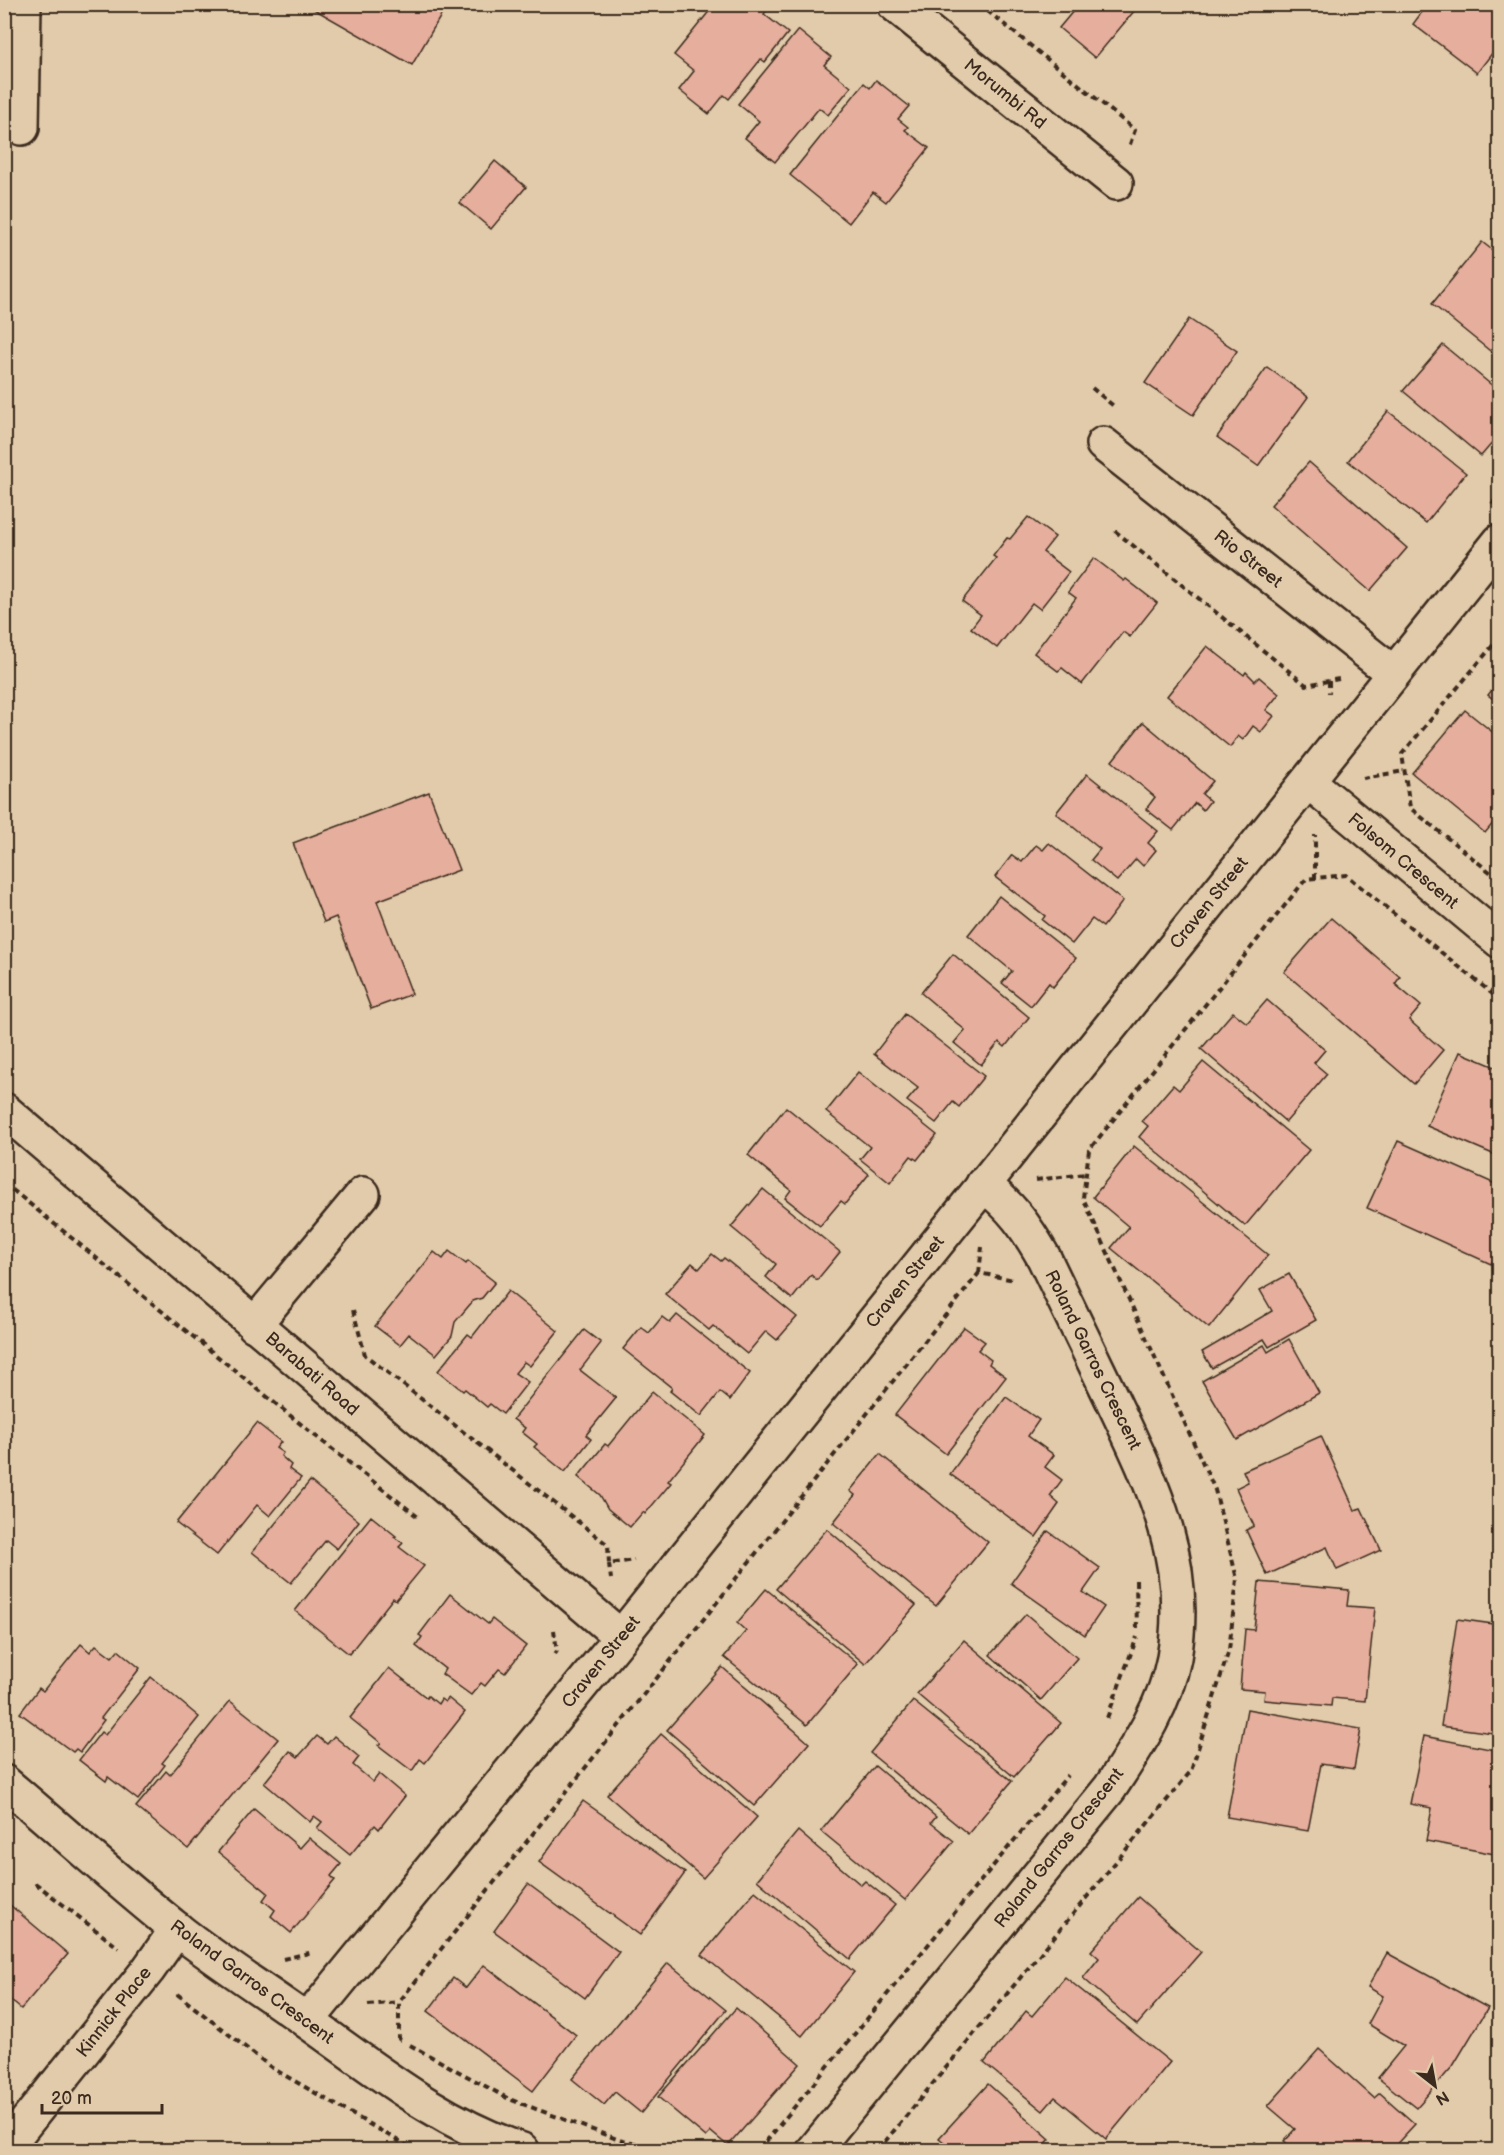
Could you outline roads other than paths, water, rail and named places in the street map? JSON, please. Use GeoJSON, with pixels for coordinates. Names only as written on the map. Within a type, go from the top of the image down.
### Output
{"type":"FeatureCollection","features":[{"type":"Feature","properties":{"kind":"street"},"geometry":{"type":"LineString","coordinates":[[22,128],[24,4]]}},
{"type":"Feature","properties":{"kind":"street","name":"Morumbi Rd"},"geometry":{"type":"LineString","coordinates":[[894,4],[1116,183]]}},
{"type":"Feature","properties":{"kind":"street","name":"Rio Street"},"geometry":{"type":"LineString","coordinates":[[1103,444],[1381,664]]}},
{"type":"Feature","properties":{"kind":"street","name":"Craven Street"},"geometry":{"type":"LineString","coordinates":[[307,2021],[621,1637],[1308,781],[1381,664],[1500,541]]}},
{"type":"Feature","properties":{"kind":"street","name":"Folsom Crescent"},"geometry":{"type":"LineString","coordinates":[[1308,781],[1500,941]]}},
{"type":"Feature","properties":{"kind":"street","name":"Barabati Road"},"geometry":{"type":"LineString","coordinates":[[4,1110],[621,1637]]}},
{"type":"Feature","properties":{"kind":"street","name":"Roland Garros Crescent"},"geometry":{"type":"LineString","coordinates":[[814,2151],[1110,1788],[1148,1726],[1163,1695],[1173,1660],[1178,1627],[1174,1555],[1150,1478],[1044,1258],[1027,1229],[1006,1203],[983,1184]]}},
{"type":"Feature","properties":{"kind":"street"},"geometry":{"type":"LineString","coordinates":[[254,1325],[363,1194]]}},
{"type":"Feature","properties":{"kind":"street","name":"Roland Garros Crescent"},"geometry":{"type":"LineString","coordinates":[[4,1782],[177,1929],[227,1968],[307,2021],[400,2089],[457,2123],[522,2151]]}},
{"type":"Feature","properties":{"kind":"street","name":"Kinnick Place"},"geometry":{"type":"LineString","coordinates":[[4,2150],[148,1970],[177,1929]]}}]}
